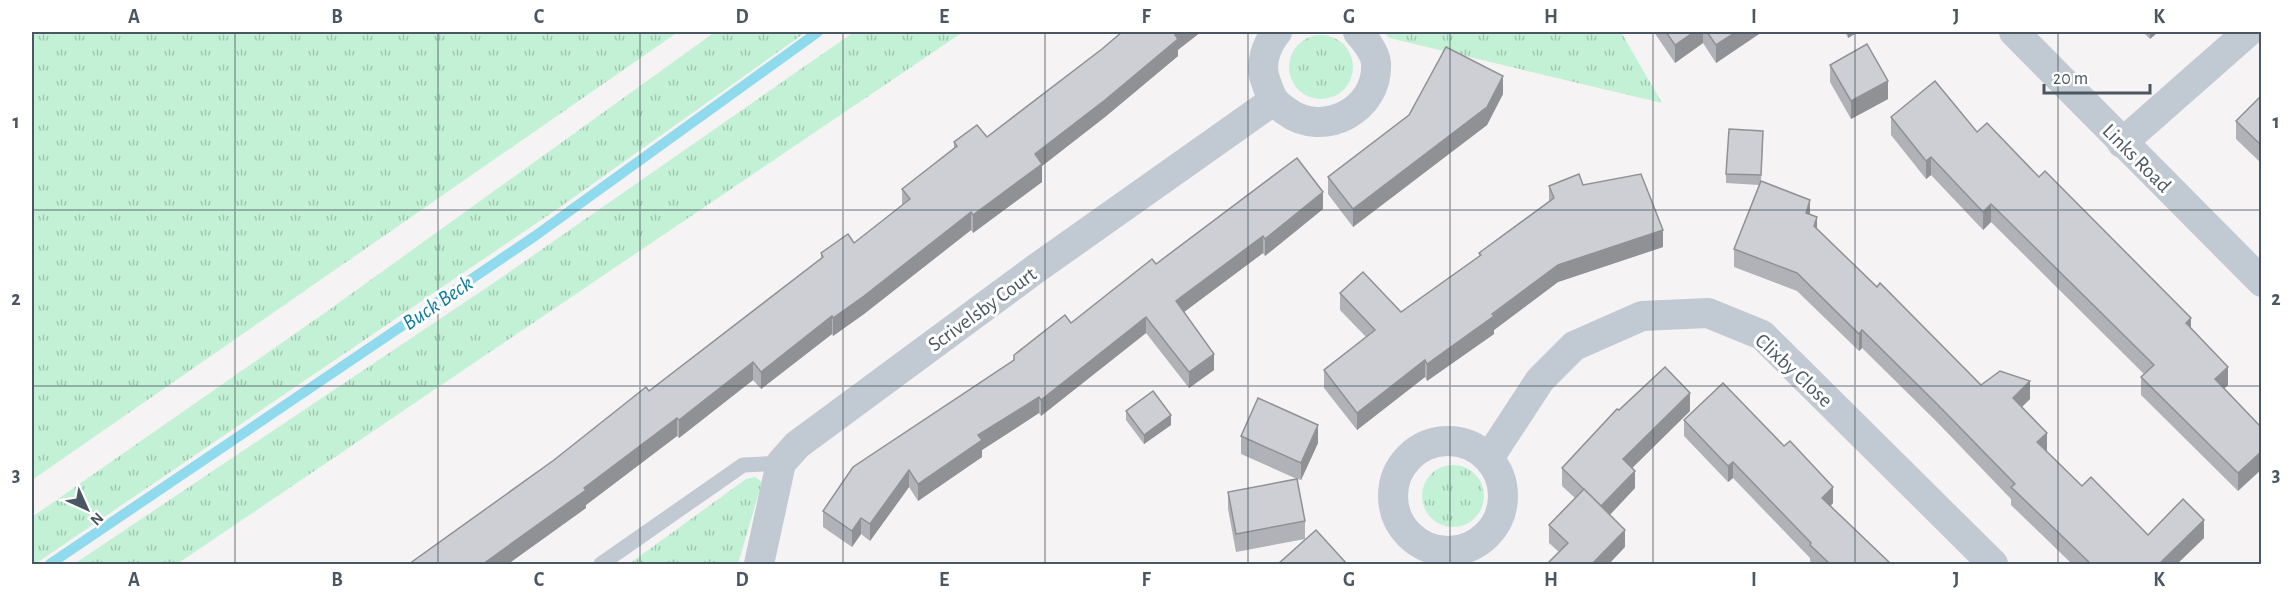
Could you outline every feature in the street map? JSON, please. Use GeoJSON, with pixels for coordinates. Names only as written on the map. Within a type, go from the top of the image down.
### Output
{"type":"FeatureCollection","features":[{"type":"Feature","properties":{"kind":"street"},"geometry":{"type":"LineString","coordinates":[[1277,32],[1267,43],[1263,73],[1273,101],[1296,119],[1325,124],[1353,113],[1371,91],[1376,62],[1367,42],[1358,32]]}},
{"type":"Feature","properties":{"kind":"street","name":"Links Road"},"geometry":{"type":"LineString","coordinates":[[2014,32],[2262,282]]}},
{"type":"Feature","properties":{"kind":"street"},"geometry":{"type":"LineString","coordinates":[[2122,143],[2248,32]]}},
{"type":"Feature","properties":{"kind":"street","name":"Scrivelsby Court"},"geometry":{"type":"LineString","coordinates":[[781,463],[797,445],[1025,277],[1273,101]]}},
{"type":"Feature","properties":{"kind":"street","name":"Clixby Close"},"geometry":{"type":"LineString","coordinates":[[1489,458],[1539,380],[1574,346],[1642,316],[1708,313],[1762,335],[1993,564]]}},
{"type":"Feature","properties":{"kind":"street"},"geometry":{"type":"LineString","coordinates":[[759,564],[781,463]]}},
{"type":"Feature","properties":{"kind":"lane"},"geometry":{"type":"LineString","coordinates":[[601,564],[743,465],[781,463]]}},
{"type":"Feature","properties":{"kind":"green space"},"geometry":{"type":"Polygon","coordinates":[[[32,32],[678,32],[32,480],[32,32]]]}},
{"type":"Feature","properties":{"kind":"green space"},"geometry":{"type":"Polygon","coordinates":[[[715,32],[806,32],[563,205],[32,564],[32,517],[326,312],[715,32]]]}},
{"type":"Feature","properties":{"kind":"green space"},"geometry":{"type":"Polygon","coordinates":[[[854,32],[963,32],[177,564],[74,564],[495,282],[854,32]]]}},
{"type":"Feature","properties":{"kind":"green space"},"geometry":{"type":"Polygon","coordinates":[[[1384,32],[1621,32],[1662,103],[1389,38],[1384,32]]]}},
{"type":"Feature","properties":{"kind":"green space"},"geometry":{"type":"Polygon","coordinates":[[[1315,35],[1327,35],[1344,44],[1351,55],[1353,67],[1351,79],[1344,90],[1327,99],[1315,99],[1303,94],[1294,85],[1289,73],[1289,61],[1294,49],[1303,40],[1315,35]]]}},
{"type":"Feature","properties":{"kind":"green space"},"geometry":{"type":"Polygon","coordinates":[[[1453,465],[1475,474],[1484,496],[1475,518],[1453,527],[1431,518],[1422,496],[1431,474],[1453,465]]]}},
{"type":"Feature","properties":{"kind":"green space"},"geometry":{"type":"Polygon","coordinates":[[[755,477],[762,482],[738,564],[629,564],[746,479],[755,477]]]}},
{"type":"Feature","properties":{"kind":"building"},"geometry":{"type":"Polygon","coordinates":[[[1122,32],[1179,32],[1175,35],[1178,39],[1035,154],[1042,164],[973,215],[971,212],[864,296],[833,318],[832,316],[761,372],[753,362],[679,420],[677,418],[584,488],[586,490],[483,564],[409,564],[554,460],[646,387],[649,391],[823,257],[821,253],[848,234],[854,243],[910,199],[902,189],[957,146],[954,142],[977,125],[987,137],[1122,32]]]}},
{"type":"Feature","properties":{"kind":"building"},"geometry":{"type":"Polygon","coordinates":[[[1666,32],[1694,32],[1675,45],[1666,32]]]}},
{"type":"Feature","properties":{"kind":"building"},"geometry":{"type":"Polygon","coordinates":[[[1707,32],[1736,32],[1716,45],[1707,32]]]}},
{"type":"Feature","properties":{"kind":"building"},"geometry":{"type":"Polygon","coordinates":[[[1867,44],[1888,81],[1851,101],[1830,65],[1867,44]]]}},
{"type":"Feature","properties":{"kind":"building"},"geometry":{"type":"Polygon","coordinates":[[[1446,47],[1503,76],[1487,107],[1353,209],[1328,177],[1409,115],[1446,47]]]}},
{"type":"Feature","properties":{"kind":"building"},"geometry":{"type":"Polygon","coordinates":[[[1935,81],[1977,132],[1987,123],[2039,177],[2045,171],[2191,318],[2186,323],[2228,367],[2215,379],[2262,428],[2262,451],[2238,473],[2141,377],[2154,365],[1991,204],[1983,212],[1931,157],[1926,161],[1891,117],[1935,81]]]}},
{"type":"Feature","properties":{"kind":"building"},"geometry":{"type":"Polygon","coordinates":[[[2262,95],[2262,146],[2236,121],[2262,95]]]}},
{"type":"Feature","properties":{"kind":"building"},"geometry":{"type":"Polygon","coordinates":[[[1729,129],[1763,131],[1761,175],[1726,174],[1729,129]]]}},
{"type":"Feature","properties":{"kind":"building"},"geometry":{"type":"Polygon","coordinates":[[[1297,158],[1323,192],[1265,239],[1263,236],[1176,301],[1214,354],[1189,372],[1146,317],[1041,400],[1039,397],[978,435],[982,440],[918,484],[909,470],[870,524],[861,518],[852,531],[823,511],[853,467],[1014,360],[1014,355],[1065,315],[1071,323],[1152,259],[1156,264],[1297,158]]]}},
{"type":"Feature","properties":{"kind":"building"},"geometry":{"type":"Polygon","coordinates":[[[1579,174],[1583,185],[1641,174],[1663,230],[1558,265],[1492,314],[1494,316],[1427,364],[1425,360],[1357,413],[1324,370],[1375,330],[1340,293],[1363,272],[1401,312],[1481,255],[1479,253],[1554,198],[1549,186],[1579,174]]]}},
{"type":"Feature","properties":{"kind":"building"},"geometry":{"type":"Polygon","coordinates":[[[1761,181],[1810,200],[1806,213],[1817,217],[1814,226],[1877,287],[1880,283],[1981,385],[2000,371],[2030,381],[2013,398],[2047,433],[2037,442],[2082,486],[2091,477],[2148,535],[2183,499],[2204,520],[2159,564],[2091,564],[2011,487],[2015,484],[1862,330],[1859,334],[1797,273],[1734,249],[1761,181]]]}},
{"type":"Feature","properties":{"kind":"building"},"geometry":{"type":"Polygon","coordinates":[[[1665,367],[1690,393],[1623,459],[1635,471],[1601,506],[1562,468],[1617,409],[1619,410],[1665,367]]]}},
{"type":"Feature","properties":{"kind":"building"},"geometry":{"type":"Polygon","coordinates":[[[1723,383],[1784,446],[1790,441],[1833,487],[1822,498],[1891,564],[1830,564],[1733,462],[1728,466],[1684,420],[1723,383]]]}},
{"type":"Feature","properties":{"kind":"building"},"geometry":{"type":"Polygon","coordinates":[[[1153,391],[1171,415],[1144,435],[1126,411],[1153,391]]]}},
{"type":"Feature","properties":{"kind":"building"},"geometry":{"type":"Polygon","coordinates":[[[1258,398],[1318,425],[1301,463],[1241,436],[1258,398]]]}},
{"type":"Feature","properties":{"kind":"building"},"geometry":{"type":"Polygon","coordinates":[[[1297,479],[1305,521],[1236,534],[1228,492],[1297,479]]]}},
{"type":"Feature","properties":{"kind":"building"},"geometry":{"type":"Polygon","coordinates":[[[1584,489],[1625,530],[1592,564],[1547,564],[1568,543],[1549,525],[1584,489]]]}},
{"type":"Feature","properties":{"kind":"building"},"geometry":{"type":"Polygon","coordinates":[[[1316,530],[1347,564],[1278,564],[1316,530]]]}},
{"type":"Feature","properties":{"kind":"waterway","name":"Buck Beck"},"geometry":{"type":"LineString","coordinates":[[50,564],[535,236],[818,32]]}}]}
